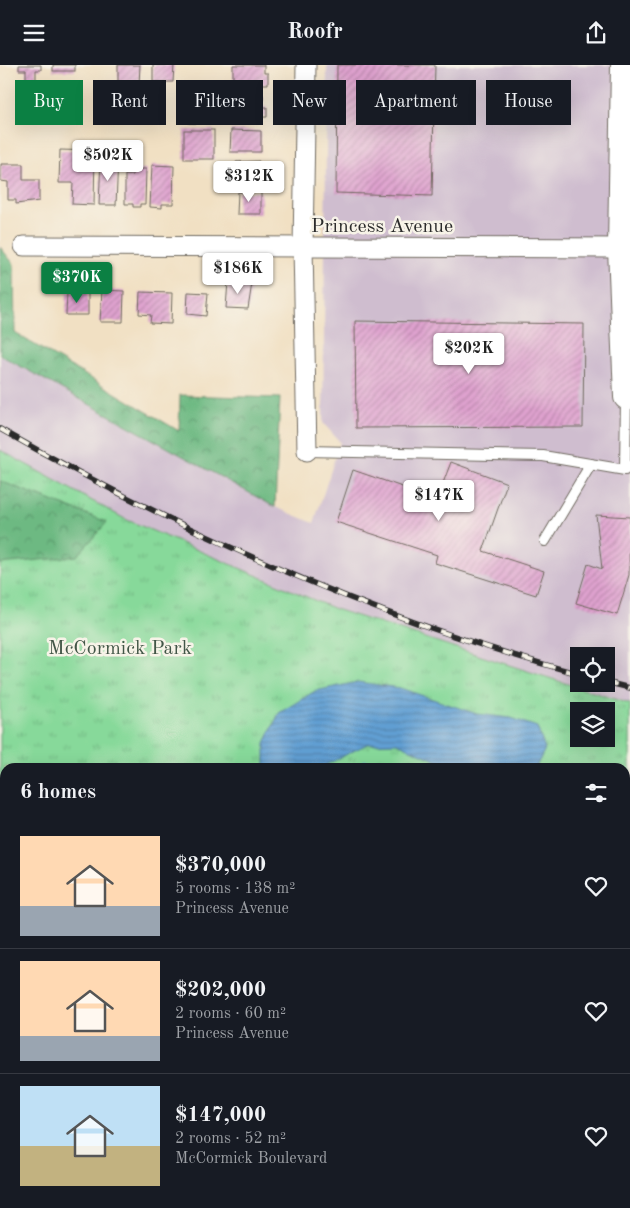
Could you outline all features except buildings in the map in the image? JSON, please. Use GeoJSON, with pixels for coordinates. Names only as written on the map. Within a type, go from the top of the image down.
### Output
{"type":"FeatureCollection","features":[{"type":"Feature","properties":{"kind":"street"},"geometry":{"type":"LineString","coordinates":[[306,65],[303,247],[307,451]]}},
{"type":"Feature","properties":{"kind":"street"},"geometry":{"type":"LineString","coordinates":[[625,81],[623,263],[628,397]]}},
{"type":"Feature","properties":{"kind":"street","name":"Princess Avenue"},"geometry":{"type":"LineString","coordinates":[[24,246],[303,247],[623,263]]}},
{"type":"Feature","properties":{"kind":"lane"},"geometry":{"type":"LineString","coordinates":[[307,451],[543,456],[627,471],[628,397]]}},
{"type":"Feature","properties":{"kind":"lane"},"geometry":{"type":"LineString","coordinates":[[545,541],[591,464]]}},
{"type":"Feature","properties":{"kind":"shaded area"},"geometry":{"type":"Polygon","coordinates":[[[327,65],[630,65],[630,704],[593,692],[615,692],[615,647],[570,647],[570,685],[335,609],[125,519],[0,450],[0,355],[275,507],[314,523],[340,442],[323,423],[326,125],[346,125],[346,80],[327,80],[327,65]]]}},
{"type":"Feature","properties":{"kind":"green space"},"geometry":{"type":"Polygon","coordinates":[[[0,247],[14,264],[15,333],[179,431],[180,395],[280,398],[275,507],[0,355],[0,247]]]}},
{"type":"Feature","properties":{"kind":"green space","name":"McCormick Park"},"geometry":{"type":"Polygon","coordinates":[[[0,450],[125,519],[335,609],[570,685],[570,692],[593,692],[630,704],[630,763],[0,763],[0,450]]]}},
{"type":"Feature","properties":{"kind":"green space"},"geometry":{"type":"Polygon","coordinates":[[[0,481],[107,522],[77,556],[0,564],[0,481]]]}},
{"type":"Feature","properties":{"kind":"water"},"geometry":{"type":"Polygon","coordinates":[[[358,682],[400,688],[477,714],[511,718],[537,727],[545,749],[538,763],[442,763],[397,743],[367,744],[330,763],[265,763],[265,743],[279,713],[315,691],[358,682]]]}},
{"type":"Feature","properties":{"kind":"railway"},"geometry":{"type":"LineString","coordinates":[[0,429],[139,503],[210,538],[282,570],[354,600],[428,627],[570,671]]}},
{"type":"Feature","properties":{"kind":"railway"},"geometry":{"type":"LineString","coordinates":[[615,684],[630,688]]}}]}
